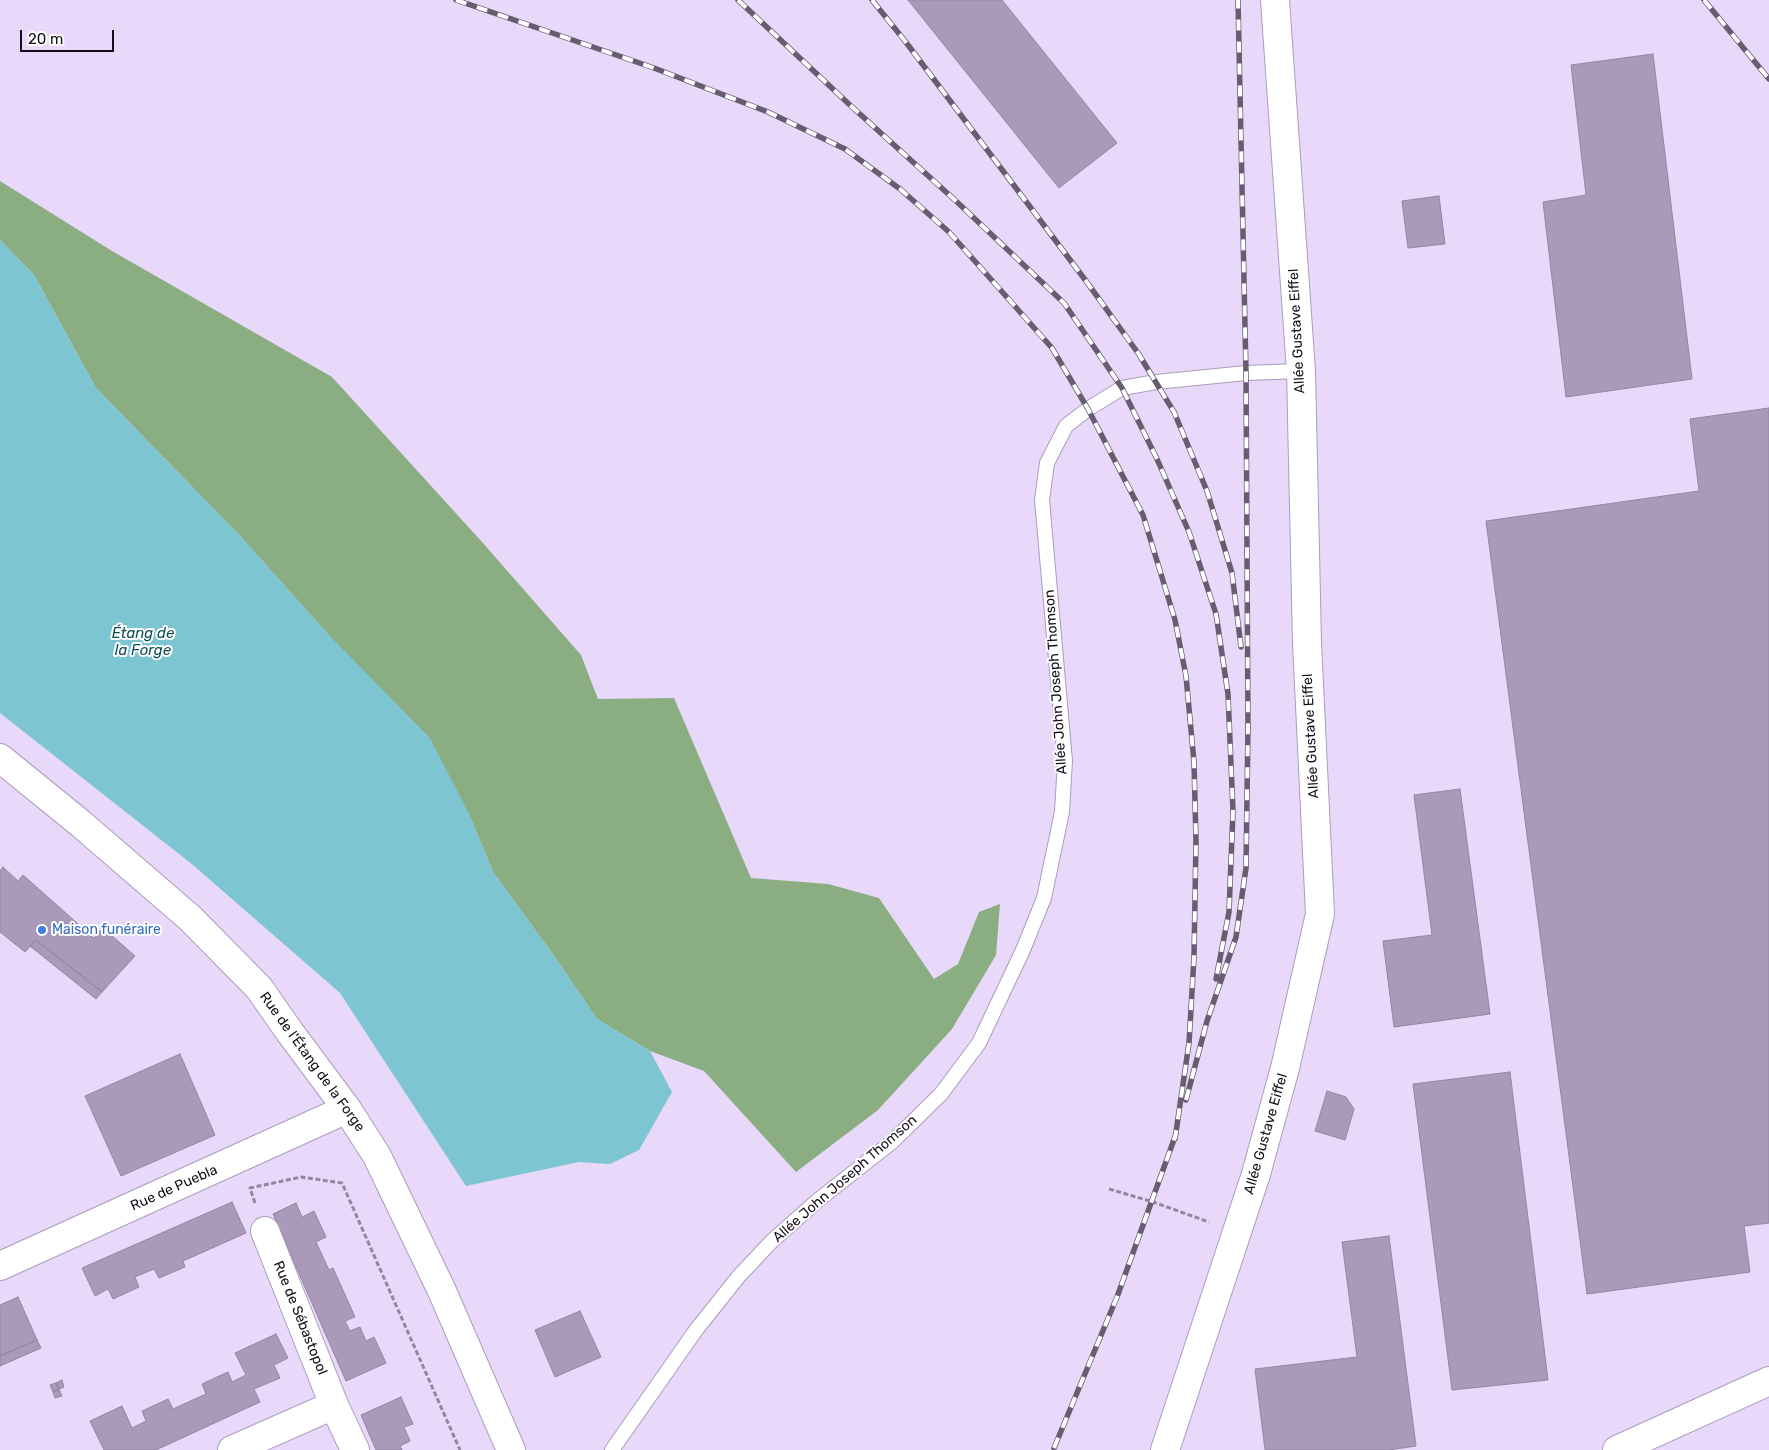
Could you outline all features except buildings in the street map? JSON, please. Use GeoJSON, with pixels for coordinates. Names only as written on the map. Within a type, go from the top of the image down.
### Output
{"type":"FeatureCollection","features":[{"type":"Feature","properties":{"kind":"street","name":"Allée Gustave Eiffel"},"geometry":{"type":"LineString","coordinates":[[1165,1450],[1256,1174],[1285,1068],[1320,914],[1307,643],[1301,371],[1275,0]]}},
{"type":"Feature","properties":{"kind":"street","name":"Rue de l'Étang de la Forge"},"geometry":{"type":"LineString","coordinates":[[0,758],[80,823],[190,918],[259,988],[347,1109],[377,1156],[442,1291],[511,1450]]}},
{"type":"Feature","properties":{"kind":"street","name":"Rue de Puebla"},"geometry":{"type":"LineString","coordinates":[[0,1266],[347,1109]]}},
{"type":"Feature","properties":{"kind":"street","name":"Rue de Sébastopol"},"geometry":{"type":"LineString","coordinates":[[265,1231],[334,1404],[355,1450]]}},
{"type":"Feature","properties":{"kind":"street"},"geometry":{"type":"LineString","coordinates":[[1617,1450],[1769,1381]]}},
{"type":"Feature","properties":{"kind":"street"},"geometry":{"type":"LineString","coordinates":[[232,1450],[334,1404]]}},
{"type":"Feature","properties":{"kind":"lane","name":"Allée John Joseph Thomson"},"geometry":{"type":"LineString","coordinates":[[612,1450],[696,1330],[745,1269],[772,1240],[817,1201],[892,1142],[941,1094],[979,1043],[1023,950],[1044,898],[1062,812],[1065,760],[1042,500],[1046,463],[1066,426],[1088,409],[1122,388],[1174,380],[1246,373],[1301,371]]}},
{"type":"Feature","properties":{"kind":"path"},"geometry":{"type":"LineString","coordinates":[[250,1188],[301,1177],[342,1183],[460,1450]]}},
{"type":"Feature","properties":{"kind":"path"},"geometry":{"type":"LineString","coordinates":[[1109,1189],[1209,1222],[1212,1214]]}},
{"type":"Feature","properties":{"kind":"shaded area"},"geometry":{"type":"Polygon","coordinates":[[[0,181],[112,251],[332,377],[482,542],[581,655],[598,699],[674,698],[751,878],[828,884],[879,898],[934,979],[958,964],[979,912],[1000,904],[996,955],[952,1029],[878,1110],[796,1172],[704,1071],[650,1051],[597,1019],[493,872],[468,812],[325,631],[242,538],[96,388],[34,275],[0,240],[0,181]]]}},
{"type":"Feature","properties":{"kind":"water","name":"Étang de la Forge"},"geometry":{"type":"Polygon","coordinates":[[[0,240],[34,275],[96,388],[242,538],[325,631],[430,738],[468,812],[493,872],[597,1019],[650,1051],[672,1092],[639,1150],[610,1164],[579,1162],[466,1186],[340,993],[193,865],[0,713],[0,240]]]}},
{"type":"Feature","properties":{"kind":"railway"},"geometry":{"type":"LineString","coordinates":[[456,0],[654,68],[768,112],[845,149],[900,189],[949,232],[1052,348],[1088,409],[1143,515],[1175,620],[1186,676],[1194,762],[1196,841],[1194,957],[1189,1043],[1175,1139]]}},
{"type":"Feature","properties":{"kind":"railway"},"geometry":{"type":"LineString","coordinates":[[738,0],[1064,303],[1122,388],[1157,459],[1189,532],[1216,614],[1228,694],[1233,811],[1229,912],[1216,979]]}},
{"type":"Feature","properties":{"kind":"railway"},"geometry":{"type":"LineString","coordinates":[[872,0],[1086,281],[1138,353],[1174,412],[1207,491],[1232,573],[1241,647]]}},
{"type":"Feature","properties":{"kind":"railway"},"geometry":{"type":"LineString","coordinates":[[1186,1100],[1207,1021],[1236,937],[1246,868],[1248,727],[1246,373],[1238,0]]}},
{"type":"Feature","properties":{"kind":"railway"},"geometry":{"type":"LineString","coordinates":[[1704,0],[1769,79]]}},
{"type":"Feature","properties":{"kind":"railway"},"geometry":{"type":"LineString","coordinates":[[1054,1448],[1117,1297],[1176,1134]]}},
{"type":"Feature","properties":{"kind":"place","name":"Maison funéraire"},"geometry":{"type":"Point","coordinates":[42,930]}}]}
